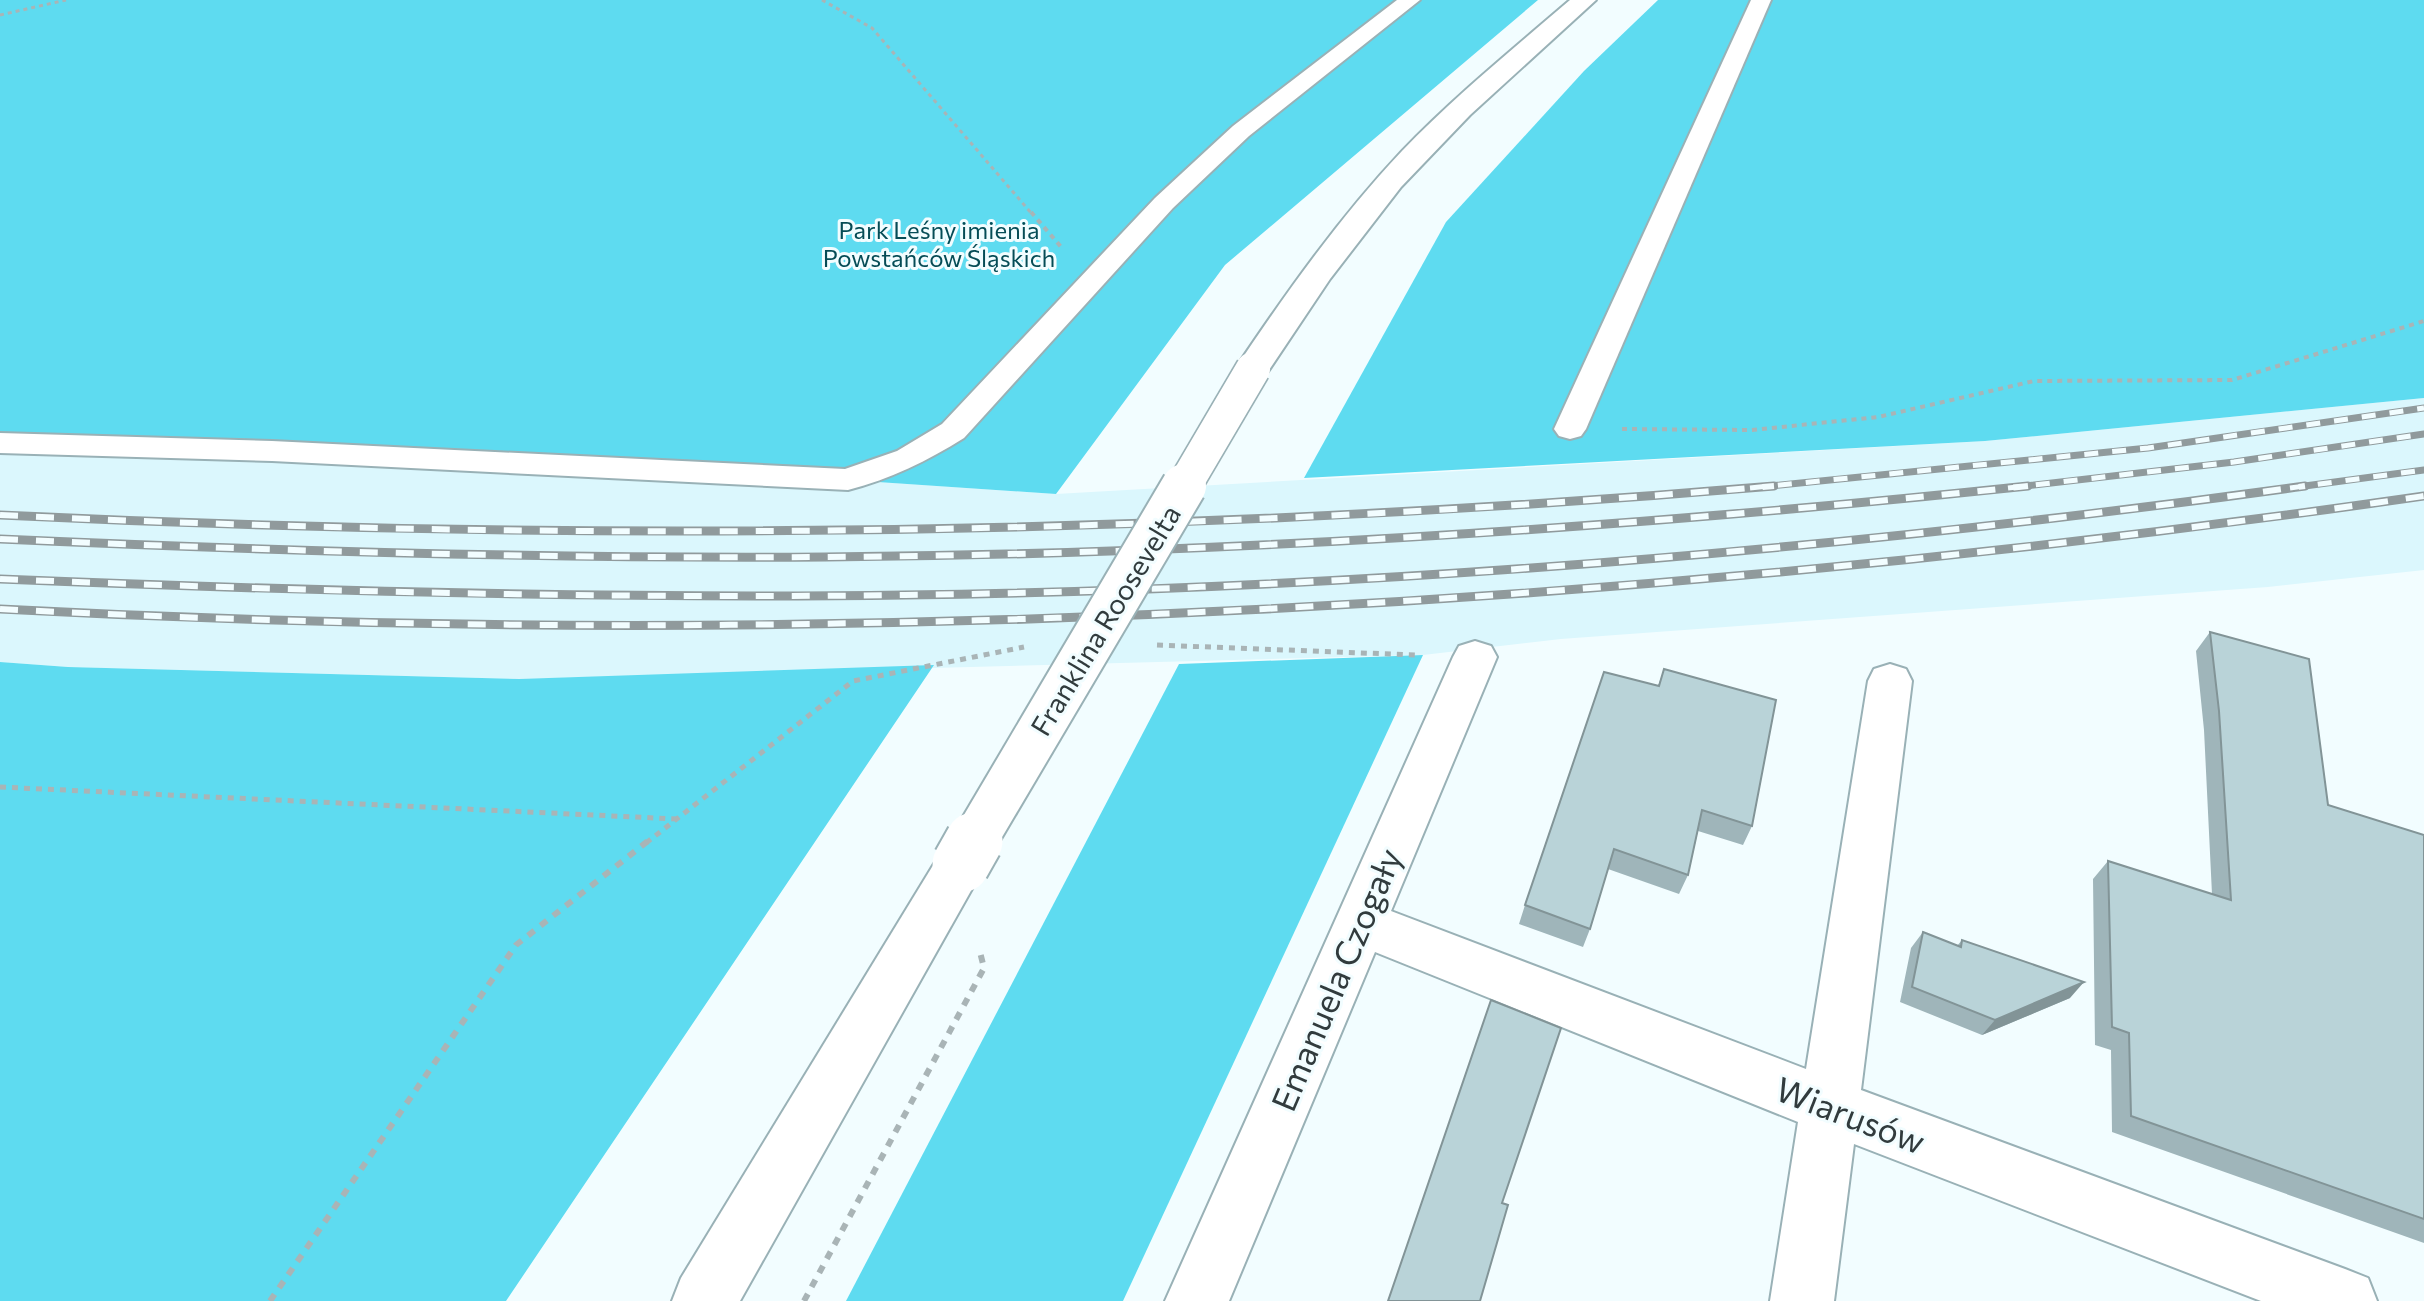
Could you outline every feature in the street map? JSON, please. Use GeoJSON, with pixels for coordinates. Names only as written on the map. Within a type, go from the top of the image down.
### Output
{"type":"FeatureCollection","features":[{"type":"Feature","properties":{"kind":"street","name":"Franklina Roosevelta"},"geometry":{"type":"LineString","coordinates":[[704,1301],[1253,369],[1295,303],[1392,180],[1481,90],[1584,0]]}},
{"type":"Feature","properties":{"kind":"street","name":"Emanuela Czogały"},"geometry":{"type":"LineString","coordinates":[[1197,1301],[1475,657]]}},
{"type":"Feature","properties":{"kind":"street"},"geometry":{"type":"LineString","coordinates":[[1802,1301],[1890,681]]}},
{"type":"Feature","properties":{"kind":"street","name":"Wiarusów"},"geometry":{"type":"LineString","coordinates":[[1359,922],[1829,1106],[2345,1301]]}},
{"type":"Feature","properties":{"kind":"lane"},"geometry":{"type":"LineString","coordinates":[[0,443],[272,451],[848,480],[909,458],[953,431],[1164,203],[1241,131],[1410,0]]}},
{"type":"Feature","properties":{"kind":"lane"},"geometry":{"type":"LineString","coordinates":[[1570,429],[1761,0]]}},
{"type":"Feature","properties":{"kind":"path"},"geometry":{"type":"LineString","coordinates":[[0,15],[66,0]]}},
{"type":"Feature","properties":{"kind":"path"},"geometry":{"type":"LineString","coordinates":[[822,0],[872,28],[1092,282]]}},
{"type":"Feature","properties":{"kind":"path"},"geometry":{"type":"LineString","coordinates":[[1570,429],[1752,430],[1878,417],[2034,381],[2232,380],[2424,321]]}},
{"type":"Feature","properties":{"kind":"path"},"geometry":{"type":"LineString","coordinates":[[0,787],[678,819],[516,945],[270,1301]]}},
{"type":"Feature","properties":{"kind":"path"},"geometry":{"type":"LineString","coordinates":[[804,1301],[984,968],[961,864]]}},
{"type":"Feature","properties":{"kind":"shaded area"},"geometry":{"type":"Polygon","coordinates":[[[2424,398],[2424,570],[2268,587],[1561,639],[1423,655],[519,679],[68,667],[0,662],[0,443],[848,480],[1056,494],[1985,441],[2424,398]]]}},
{"type":"Feature","properties":{"kind":"green space","name":"Park Leśny imienia Powstańców Śląskich"},"geometry":{"type":"Polygon","coordinates":[[[0,0],[1538,0],[1225,265],[1056,494],[848,480],[0,443],[0,0]]]}},
{"type":"Feature","properties":{"kind":"green space"},"geometry":{"type":"Polygon","coordinates":[[[1658,0],[2424,0],[2424,398],[1985,441],[1304,478],[1446,222],[1584,71],[1658,0]]]}},
{"type":"Feature","properties":{"kind":"green space"},"geometry":{"type":"Polygon","coordinates":[[[1423,655],[1123,1301],[846,1301],[1179,664],[1423,655]]]}},
{"type":"Feature","properties":{"kind":"green space"},"geometry":{"type":"Polygon","coordinates":[[[0,662],[68,667],[519,679],[934,665],[506,1301],[0,1301],[0,662]]]}},
{"type":"Feature","properties":{"kind":"building"},"geometry":{"type":"Polygon","coordinates":[[[2210,632],[2309,659],[2328,805],[2424,835],[2424,1219],[2131,1116],[2129,1033],[2112,1027],[2108,861],[2231,900],[2219,711],[2210,632]]]}},
{"type":"Feature","properties":{"kind":"building"},"geometry":{"type":"Polygon","coordinates":[[[1664,669],[1776,700],[1752,826],[1702,810],[1688,875],[1614,849],[1590,929],[1525,905],[1604,672],[1659,686],[1664,669]]]}},
{"type":"Feature","properties":{"kind":"building"},"geometry":{"type":"Polygon","coordinates":[[[1923,932],[1961,947],[1962,940],[2084,982],[1995,1020],[1912,987],[1923,932]]]}},
{"type":"Feature","properties":{"kind":"building"},"geometry":{"type":"Polygon","coordinates":[[[1491,1000],[1561,1028],[1502,1203],[1508,1205],[1480,1301],[1388,1301],[1491,1000]]]}},
{"type":"Feature","properties":{"kind":"railway"},"geometry":{"type":"LineString","coordinates":[[1757,487],[2148,448],[2424,408]]}},
{"type":"Feature","properties":{"kind":"railway"},"geometry":{"type":"LineString","coordinates":[[2008,488],[2234,462],[2424,434]]}},
{"type":"Feature","properties":{"kind":"railway"},"geometry":{"type":"LineString","coordinates":[[2298,487],[2424,470]]}},
{"type":"Feature","properties":{"kind":"railway"},"geometry":{"type":"LineString","coordinates":[[1757,487],[1774,486]]}},
{"type":"Feature","properties":{"kind":"railway"},"geometry":{"type":"LineString","coordinates":[[2008,488],[2028,486]]}},
{"type":"Feature","properties":{"kind":"railway"},"geometry":{"type":"LineString","coordinates":[[2298,487],[2305,486]]}},
{"type":"Feature","properties":{"kind":"railway"},"geometry":{"type":"LineString","coordinates":[[0,515],[445,529],[887,530],[1330,516],[1757,487]]}},
{"type":"Feature","properties":{"kind":"railway"},"geometry":{"type":"LineString","coordinates":[[1750,488],[1757,487]]}},
{"type":"Feature","properties":{"kind":"railway"},"geometry":{"type":"LineString","coordinates":[[0,579],[339,590],[679,596],[905,595],[1256,584],[1431,575],[1782,547],[2131,509],[2298,487]]}},
{"type":"Feature","properties":{"kind":"railway"},"geometry":{"type":"LineString","coordinates":[[2290,488],[2298,487]]}},
{"type":"Feature","properties":{"kind":"railway"},"geometry":{"type":"LineString","coordinates":[[0,539],[516,555],[976,555],[1428,536],[1728,514],[2008,488]]}},
{"type":"Feature","properties":{"kind":"railway"},"geometry":{"type":"LineString","coordinates":[[0,609],[304,621],[607,625],[911,622],[1215,611],[1518,593],[1821,568],[2123,536],[2424,496]]}}]}
